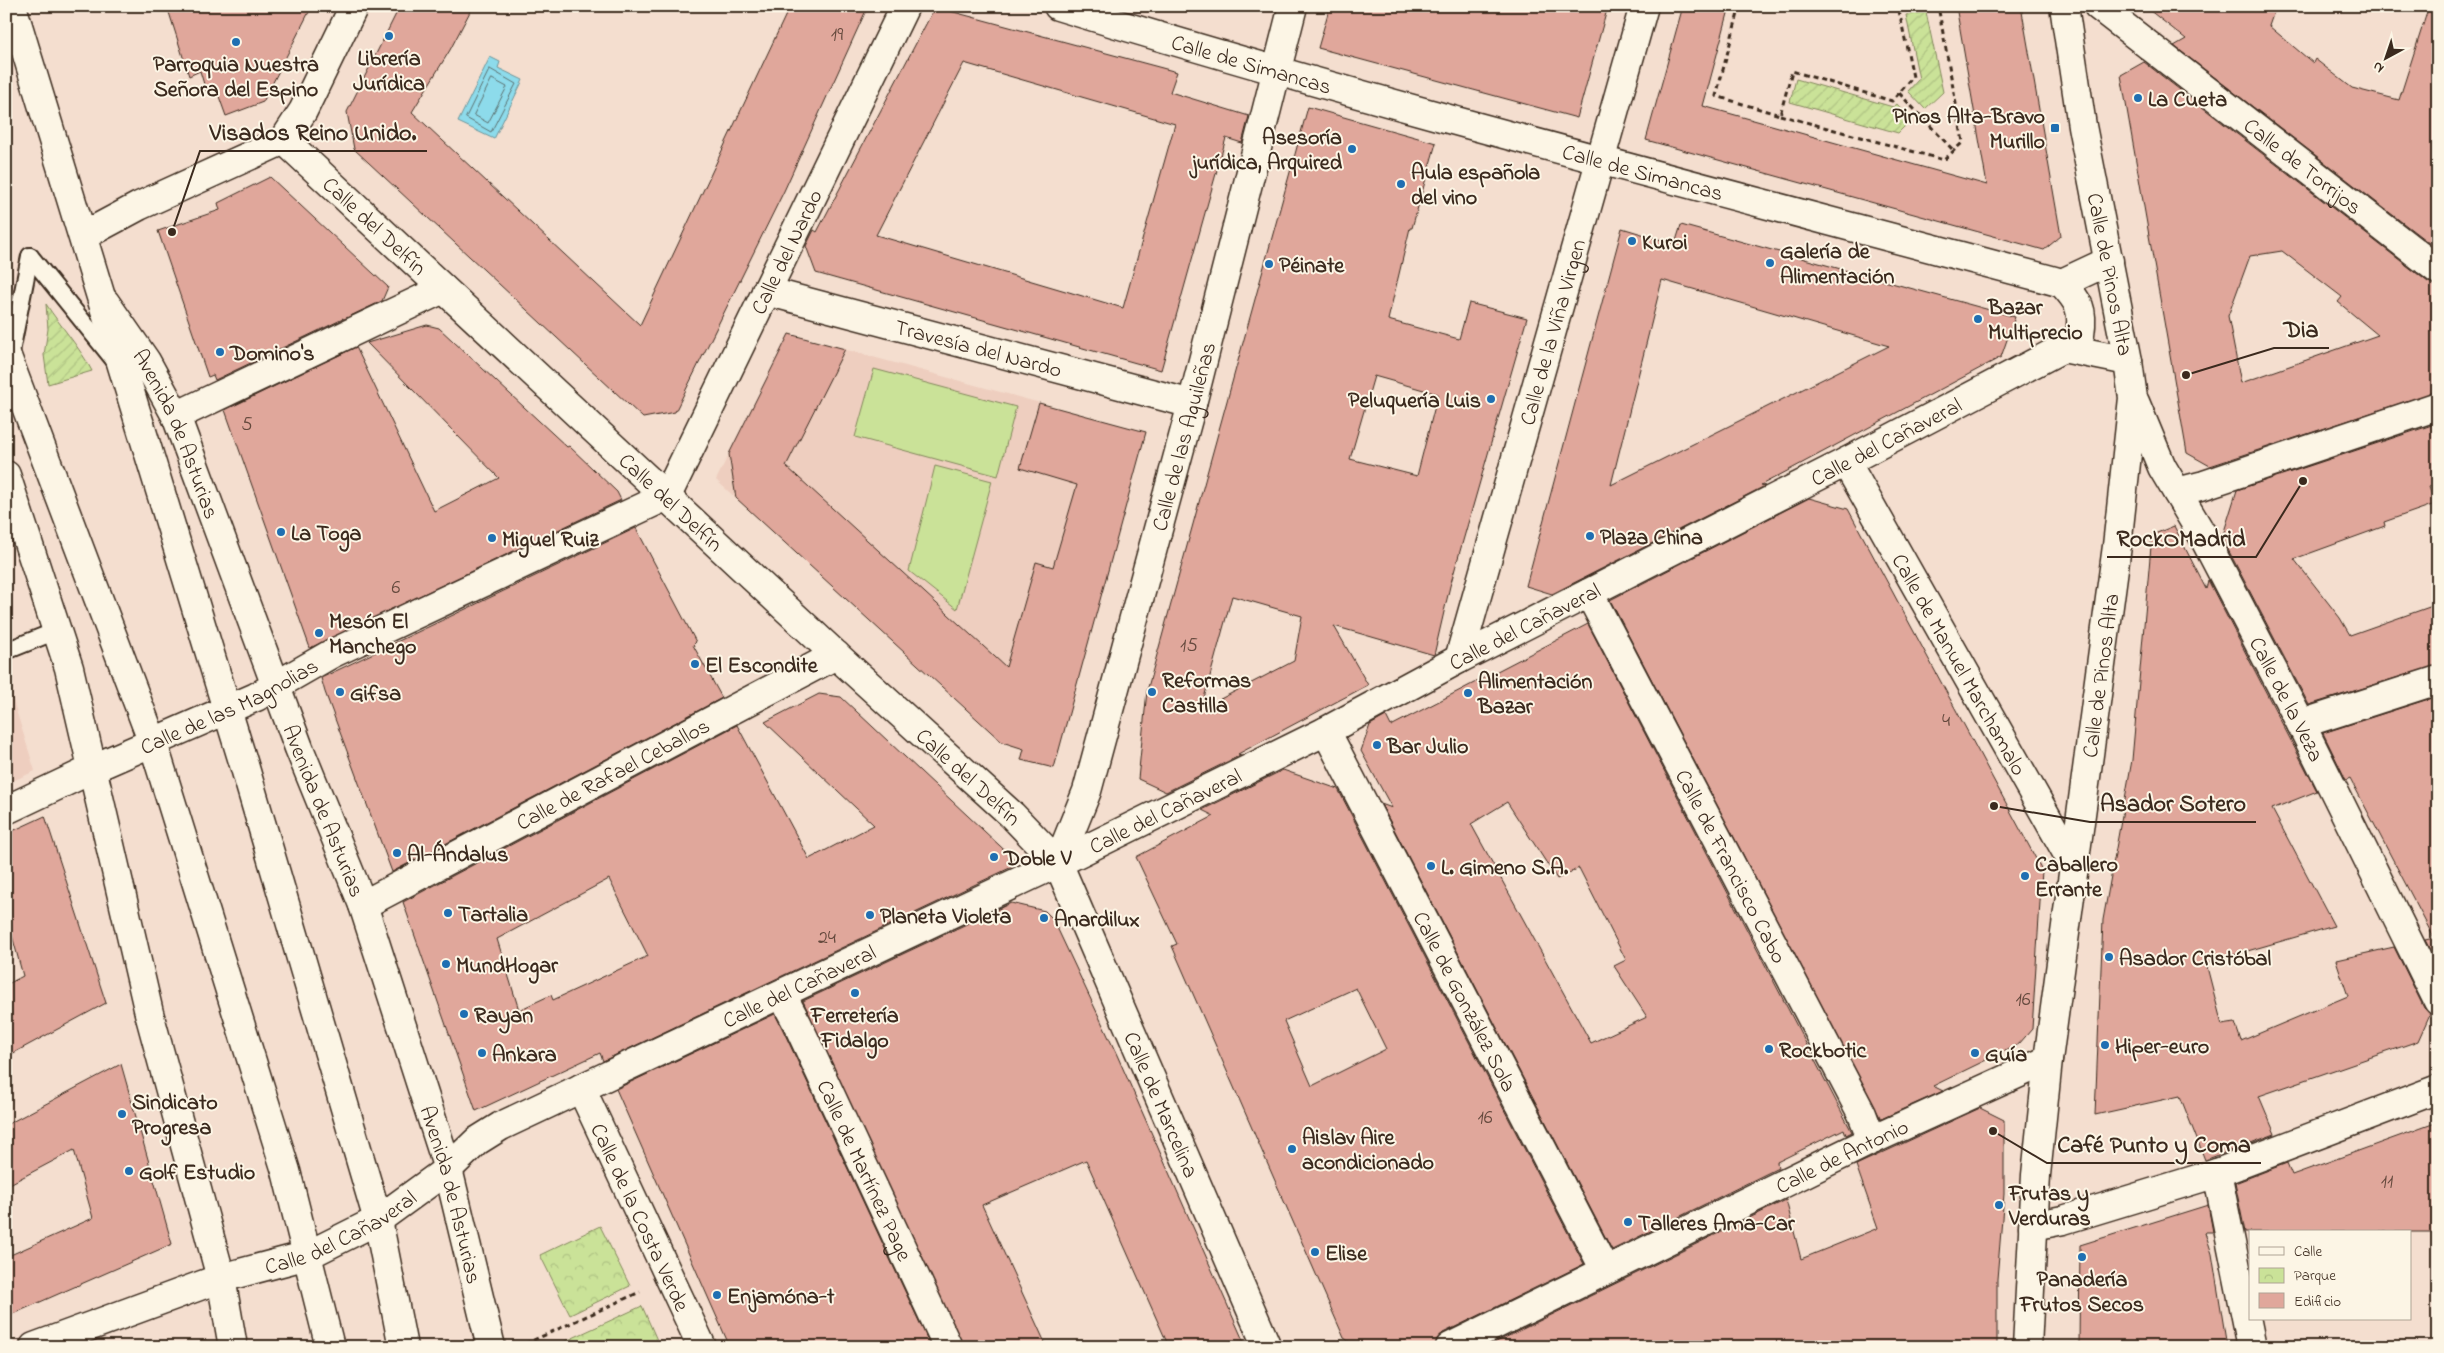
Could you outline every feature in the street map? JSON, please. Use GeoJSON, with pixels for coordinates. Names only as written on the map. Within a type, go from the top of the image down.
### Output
{"type":"FeatureCollection","features":[{"type":"Feature","properties":{"kind":"street","name":"Avenida de Asturias"},"geometry":{"type":"LineString","coordinates":[[12,6],[227,710],[378,1220],[403,1347]]}},
{"type":"Feature","properties":{"kind":"street"},"geometry":{"type":"LineString","coordinates":[[82,236],[140,206],[284,140],[303,111],[354,6]]}},
{"type":"Feature","properties":{"kind":"street","name":"Calle del Nardo"},"geometry":{"type":"LineString","coordinates":[[667,496],[904,6]]}},
{"type":"Feature","properties":{"kind":"street","name":"Calle de Simancas"},"geometry":{"type":"LineString","coordinates":[[1058,6],[1275,70],[1602,161],[2062,283]]}},
{"type":"Feature","properties":{"kind":"street","name":"Calle de las Aguileñas"},"geometry":{"type":"LineString","coordinates":[[1058,863],[1087,791],[1192,404],[1275,70],[1293,6]]}},
{"type":"Feature","properties":{"kind":"street","name":"Calle de la Viña Virgen"},"geometry":{"type":"LineString","coordinates":[[1459,659],[1602,161],[1644,6]]}},
{"type":"Feature","properties":{"kind":"street","name":"Calle de Pinos Alta"},"geometry":{"type":"LineString","coordinates":[[2027,1347],[2033,1226],[2048,1060],[2118,546],[2133,398],[2128,361],[2082,126],[2064,6]]}},
{"type":"Feature","properties":{"kind":"street","name":"Calle de Torrijos"},"geometry":{"type":"LineString","coordinates":[[2098,6],[2438,270]]}},
{"type":"Feature","properties":{"kind":"street","name":"Calle del Delfín"},"geometry":{"type":"LineString","coordinates":[[284,140],[836,655],[1012,815],[1058,863]]}},
{"type":"Feature","properties":{"kind":"street"},"geometry":{"type":"LineString","coordinates":[[2062,283],[2109,261]]}},
{"type":"Feature","properties":{"kind":"street","name":"Calle del Cañaveral"},"geometry":{"type":"LineString","coordinates":[[34,1347],[221,1278],[308,1254],[378,1220],[448,1169],[477,1141],[501,1126],[782,995],[1058,863],[1326,731],[1459,659],[1846,462],[2063,348],[2080,336],[2079,302],[2062,283]]}},
{"type":"Feature","properties":{"kind":"street"},"geometry":{"type":"LineString","coordinates":[[176,416],[443,288]]}},
{"type":"Feature","properties":{"kind":"street","name":"Travesía del Nardo"},"geometry":{"type":"LineString","coordinates":[[766,291],[1192,404]]}},
{"type":"Feature","properties":{"kind":"street","name":"Avenida de Asturias"},"geometry":{"type":"LineString","coordinates":[[102,296],[146,361],[176,416],[275,686],[363,906],[448,1169],[491,1347]]}},
{"type":"Feature","properties":{"kind":"street"},"geometry":{"type":"LineString","coordinates":[[2063,348],[2128,361]]}},
{"type":"Feature","properties":{"kind":"street"},"geometry":{"type":"LineString","coordinates":[[7,362],[153,743],[286,1171],[330,1347]]}},
{"type":"Feature","properties":{"kind":"street","name":"Calle de la Veza"},"geometry":{"type":"LineString","coordinates":[[2133,398],[2162,467],[2203,536],[2301,724],[2438,1001]]}},
{"type":"Feature","properties":{"kind":"street"},"geometry":{"type":"LineString","coordinates":[[2178,492],[2204,486],[2438,406]]}},
{"type":"Feature","properties":{"kind":"street","name":"Calle de Manuel Marchamalo"},"geometry":{"type":"LineString","coordinates":[[1846,462],[2075,867]]}},
{"type":"Feature","properties":{"kind":"street"},"geometry":{"type":"LineString","coordinates":[[6,475],[68,668],[149,1013],[221,1278],[233,1347]]}},
{"type":"Feature","properties":{"kind":"street","name":"Calle de las Magnolias"},"geometry":{"type":"LineString","coordinates":[[6,810],[227,710],[275,686],[331,654],[667,496]]}},
{"type":"Feature","properties":{"kind":"street","name":"Calle de Francisco Cabo"},"geometry":{"type":"LineString","coordinates":[[1588,594],[1858,1106],[1872,1140]]}},
{"type":"Feature","properties":{"kind":"street","name":"Calle de Rafael Ceballos"},"geometry":{"type":"LineString","coordinates":[[363,906],[836,655]]}},
{"type":"Feature","properties":{"kind":"street"},"geometry":{"type":"LineString","coordinates":[[2301,724],[2438,680]]}},
{"type":"Feature","properties":{"kind":"street","name":"Calle de González Sola"},"geometry":{"type":"LineString","coordinates":[[1326,731],[1605,1270]]}},
{"type":"Feature","properties":{"kind":"street","name":"Calle de Marcelina"},"geometry":{"type":"LineString","coordinates":[[1058,863],[1267,1347]]}},
{"type":"Feature","properties":{"kind":"street","name":"Calle de Martínez Page"},"geometry":{"type":"LineString","coordinates":[[782,995],[797,1023],[948,1347]]}},
{"type":"Feature","properties":{"kind":"street","name":"Calle de Antonio"},"geometry":{"type":"LineString","coordinates":[[1450,1347],[1872,1140],[2048,1060]]}},
{"type":"Feature","properties":{"kind":"street","name":"Calle de la Costa Verde"},"geometry":{"type":"LineString","coordinates":[[581,1088],[702,1347]]}},
{"type":"Feature","properties":{"kind":"street"},"geometry":{"type":"LineString","coordinates":[[2033,1226],[2063,1220],[2217,1173],[2438,1089]]}},
{"type":"Feature","properties":{"kind":"street"},"geometry":{"type":"LineString","coordinates":[[2217,1173],[2252,1347]]}},
{"type":"Feature","properties":{"kind":"lane"},"geometry":{"type":"LineString","coordinates":[[7,362],[30,256],[124,373]]}},
{"type":"Feature","properties":{"kind":"lane"},"geometry":{"type":"LineString","coordinates":[[6,651],[56,631]]}},
{"type":"Feature","properties":{"kind":"path"},"geometry":{"type":"LineString","coordinates":[[1740,6],[1716,96],[1944,160],[1963,142],[1938,6]]}},
{"type":"Feature","properties":{"kind":"path"},"geometry":{"type":"LineString","coordinates":[[1780,115],[1792,72],[1892,101],[1913,77],[1899,7],[1905,6]]}},
{"type":"Feature","properties":{"kind":"path"},"geometry":{"type":"LineString","coordinates":[[1899,93],[1954,151]]}},
{"type":"Feature","properties":{"kind":"path"},"geometry":{"type":"LineString","coordinates":[[522,1345],[530,1343],[649,1287]]}},
{"type":"Feature","properties":{"kind":"shaded area"},"geometry":{"type":"Polygon","coordinates":[[[789,334],[1146,432],[1054,769],[1021,760],[1023,749],[1002,742],[716,480],[789,334]]]}},
{"type":"Feature","properties":{"kind":"shaded area"},"geometry":{"type":"Polygon","coordinates":[[[6,678],[35,771],[6,784],[6,678]]]}},
{"type":"Feature","properties":{"kind":"green space"},"geometry":{"type":"Polygon","coordinates":[[[1926,12],[1943,92],[1925,109],[1908,91],[1919,79],[1906,15],[1926,12]]]}},
{"type":"Feature","properties":{"kind":"green space"},"geometry":{"type":"Polygon","coordinates":[[[1796,79],[1893,107],[1897,104],[1911,120],[1898,133],[1790,102],[1796,79]]]}},
{"type":"Feature","properties":{"kind":"green space"},"geometry":{"type":"Polygon","coordinates":[[[46,304],[92,371],[48,384],[44,355],[48,329],[46,304]]]}},
{"type":"Feature","properties":{"kind":"green space"},"geometry":{"type":"Polygon","coordinates":[[[874,369],[1016,407],[998,476],[855,437],[874,369]]]}},
{"type":"Feature","properties":{"kind":"green space"},"geometry":{"type":"Polygon","coordinates":[[[935,466],[992,481],[957,609],[909,571],[935,466]]]}},
{"type":"Feature","properties":{"kind":"green space"},"geometry":{"type":"Polygon","coordinates":[[[600,1226],[630,1286],[570,1315],[540,1255],[600,1226]]]}},
{"type":"Feature","properties":{"kind":"green space"},"geometry":{"type":"Polygon","coordinates":[[[642,1306],[660,1347],[553,1347],[642,1306]]]}},
{"type":"Feature","properties":{"kind":"water"},"geometry":{"type":"Polygon","coordinates":[[[490,57],[500,62],[498,68],[523,80],[494,139],[458,122],[490,57]]]}},
{"type":"Feature","properties":{"kind":"building","name":"Parroquia Nuestra Señora del Espino"},"geometry":{"type":"Polygon","coordinates":[[[167,6],[312,6],[263,102],[226,116],[217,91],[207,94],[200,71],[189,76],[167,6]]]}},
{"type":"Feature","properties":{"kind":"building"},"geometry":{"type":"Polygon","coordinates":[[[400,6],[473,6],[450,50],[412,112],[640,325],[790,6],[868,6],[784,191],[675,412],[643,418],[354,149],[347,112],[400,6]]]}},
{"type":"Feature","properties":{"kind":"building"},"geometry":{"type":"Polygon","coordinates":[[[1330,6],[1608,6],[1577,118],[1318,48],[1330,6]]]}},
{"type":"Feature","properties":{"kind":"building"},"geometry":{"type":"Polygon","coordinates":[[[1683,6],[1730,6],[1703,106],[1987,185],[1956,6],[2021,6],[2061,236],[2044,250],[1646,140],[1683,6]]]}},
{"type":"Feature","properties":{"kind":"building"},"geometry":{"type":"Polygon","coordinates":[[[2144,6],[2276,6],[2269,26],[2313,63],[2315,59],[2352,88],[2399,100],[2429,6],[2438,6],[2438,250],[2174,46],[2186,39],[2144,6]]]}},
{"type":"Feature","properties":{"kind":"building"},"geometry":{"type":"Polygon","coordinates":[[[935,7],[1177,72],[1170,92],[1249,116],[1242,143],[1226,138],[1161,370],[816,273],[806,246],[814,230],[817,232],[935,7]],[[964,63],[876,235],[1123,308],[1175,124],[964,63]]]}},
{"type":"Feature","properties":{"kind":"building"},"geometry":{"type":"Polygon","coordinates":[[[2144,62],[2428,282],[2438,285],[2438,391],[2210,466],[2187,453],[2121,75],[2144,62]],[[2282,251],[2250,256],[2228,316],[2241,383],[2378,335],[2338,302],[2342,297],[2282,251]]]}},
{"type":"Feature","properties":{"kind":"building"},"geometry":{"type":"Polygon","coordinates":[[[1308,107],[1436,143],[1412,228],[1410,228],[1388,320],[1459,339],[1469,303],[1527,318],[1450,586],[1434,655],[1334,626],[1368,685],[1238,754],[1241,755],[1166,792],[1138,779],[1147,691],[1308,107]],[[1374,376],[1350,459],[1417,476],[1438,394],[1374,376]],[[1232,596],[1201,709],[1294,661],[1302,616],[1232,596]]]}},
{"type":"Feature","properties":{"kind":"building"},"geometry":{"type":"Polygon","coordinates":[[[270,177],[388,287],[382,301],[344,319],[342,318],[215,380],[213,375],[208,377],[158,231],[220,210],[218,203],[270,177]]]}},
{"type":"Feature","properties":{"kind":"building"},"geometry":{"type":"Polygon","coordinates":[[[1681,225],[2015,317],[2001,357],[1761,485],[1765,486],[1552,594],[1526,586],[1622,228],[1675,244],[1681,225]],[[1662,280],[1611,485],[1889,346],[1662,280]]]}},
{"type":"Feature","properties":{"kind":"building"},"geometry":{"type":"Polygon","coordinates":[[[427,325],[439,328],[567,447],[569,446],[617,492],[621,500],[310,648],[225,410],[356,347],[434,511],[499,478],[367,343],[427,325]]]}},
{"type":"Feature","properties":{"kind":"building"},"geometry":{"type":"Polygon","coordinates":[[[789,334],[845,349],[786,466],[1006,667],[1036,562],[1053,567],[1077,485],[1020,468],[1039,403],[1146,432],[1054,768],[1021,760],[1024,749],[1002,742],[736,498],[729,454],[789,334]]]}},
{"type":"Feature","properties":{"kind":"building"},"geometry":{"type":"Polygon","coordinates":[[[2438,423],[2438,484],[2429,487],[2435,504],[2384,522],[2385,526],[2294,559],[2340,618],[2350,635],[2438,604],[2438,665],[2309,705],[2222,538],[2237,490],[2438,423]]]}},
{"type":"Feature","properties":{"kind":"building"},"geometry":{"type":"Polygon","coordinates":[[[1809,498],[1848,509],[2042,870],[2032,1029],[2019,1044],[1933,1086],[1943,1091],[1881,1119],[1610,600],[1809,498]]]}},
{"type":"Feature","properties":{"kind":"building"},"geometry":{"type":"Polygon","coordinates":[[[2174,526],[2206,589],[2208,580],[2317,791],[2272,809],[2334,926],[2206,963],[2222,1025],[2235,1023],[2241,1041],[2348,996],[2336,960],[2394,947],[2424,1008],[2430,1014],[2418,1041],[2259,1096],[2275,1134],[2205,1160],[2180,1096],[2095,1115],[2103,920],[2132,760],[2152,535],[2174,526]]]}},
{"type":"Feature","properties":{"kind":"building"},"geometry":{"type":"Polygon","coordinates":[[[636,528],[696,642],[693,645],[722,698],[392,872],[321,678],[636,528]]]}},
{"type":"Feature","properties":{"kind":"building"},"geometry":{"type":"Polygon","coordinates":[[[1588,624],[1852,1132],[1846,1135],[1844,1129],[1777,1162],[1778,1168],[1612,1250],[1381,804],[1392,808],[1361,751],[1370,725],[1386,716],[1391,726],[1588,624]],[[1507,802],[1471,824],[1591,1043],[1647,1017],[1614,966],[1626,960],[1579,868],[1557,879],[1507,802]]]}},
{"type":"Feature","properties":{"kind":"building"},"geometry":{"type":"Polygon","coordinates":[[[819,694],[841,697],[1015,860],[1014,866],[603,1061],[600,1053],[476,1111],[403,902],[737,725],[809,859],[874,825],[765,722],[819,694]],[[609,879],[497,939],[519,1010],[551,995],[553,1000],[648,956],[609,879]]]}},
{"type":"Feature","properties":{"kind":"building"},"geometry":{"type":"Polygon","coordinates":[[[2438,696],[2438,965],[2425,940],[2434,938],[2350,778],[2346,780],[2323,733],[2438,696]]]}},
{"type":"Feature","properties":{"kind":"building"},"geometry":{"type":"Polygon","coordinates":[[[1283,770],[1338,789],[1584,1264],[1443,1333],[1437,1339],[1434,1347],[1357,1347],[1344,1338],[1172,946],[1177,944],[1136,857],[1214,816],[1202,810],[1283,770]],[[1356,988],[1284,1021],[1312,1086],[1386,1049],[1356,988]]]}},
{"type":"Feature","properties":{"kind":"building"},"geometry":{"type":"Polygon","coordinates":[[[45,816],[106,1003],[6,1057],[6,985],[23,976],[6,913],[6,834],[45,816]]]}},
{"type":"Feature","properties":{"kind":"building"},"geometry":{"type":"Polygon","coordinates":[[[1011,903],[1045,911],[1053,919],[1117,1055],[1246,1347],[1169,1347],[1086,1160],[982,1205],[1047,1347],[963,1347],[803,1001],[1011,903]]]}},
{"type":"Feature","properties":{"kind":"building"},"geometry":{"type":"Polygon","coordinates":[[[775,1014],[931,1347],[730,1347],[616,1089],[775,1014]]]}},
{"type":"Feature","properties":{"kind":"building"},"geometry":{"type":"Polygon","coordinates":[[[121,1064],[172,1244],[6,1317],[6,1257],[93,1218],[74,1150],[6,1186],[6,1125],[121,1064]]]}},
{"type":"Feature","properties":{"kind":"building"},"geometry":{"type":"Polygon","coordinates":[[[1980,1108],[2004,1120],[2004,1194],[1997,1279],[1997,1347],[1486,1347],[1786,1200],[1801,1259],[1878,1228],[1856,1165],[1980,1108]]]}},
{"type":"Feature","properties":{"kind":"building"},"geometry":{"type":"Polygon","coordinates":[[[2438,1122],[2438,1232],[2412,1232],[2412,1230],[2249,1230],[2249,1232],[2245,1232],[2235,1183],[2287,1163],[2292,1175],[2438,1122]]]}},
{"type":"Feature","properties":{"kind":"building"},"geometry":{"type":"Polygon","coordinates":[[[2208,1205],[2213,1232],[2205,1232],[2212,1254],[2227,1347],[2079,1347],[2080,1245],[2208,1205]]]}},
{"type":"Feature","properties":{"kind":"place","name":"Librería Jurídica"},"geometry":{"type":"Point","coordinates":[389,36]}},
{"type":"Feature","properties":{"kind":"place","name":"Parroquia Nuestra Señora del Espino"},"geometry":{"type":"Point","coordinates":[236,42]}},
{"type":"Feature","properties":{"kind":"place","name":"La Cueta"},"geometry":{"type":"Point","coordinates":[2138,98]}},
{"type":"Feature","properties":{"kind":"place","name":"Pinos Alta-Bravo Murillo"},"geometry":{"type":"Point","coordinates":[2055,128]}},
{"type":"Feature","properties":{"kind":"place","name":"Asesoría jurídica, Arquired"},"geometry":{"type":"Point","coordinates":[1352,149]}},
{"type":"Feature","properties":{"kind":"place","name":"Aula española del vino"},"geometry":{"type":"Point","coordinates":[1401,184]}},
{"type":"Feature","properties":{"kind":"place","name":"Visados Reino Unido."},"geometry":{"type":"Point","coordinates":[172,232]}},
{"type":"Feature","properties":{"kind":"place","name":"Kuroi"},"geometry":{"type":"Point","coordinates":[1632,241]}},
{"type":"Feature","properties":{"kind":"place","name":"Galería de Alimentación"},"geometry":{"type":"Point","coordinates":[1770,263]}},
{"type":"Feature","properties":{"kind":"place","name":"Péinate"},"geometry":{"type":"Point","coordinates":[1269,264]}},
{"type":"Feature","properties":{"kind":"place","name":"Bazar Multiprecio"},"geometry":{"type":"Point","coordinates":[1978,319]}},
{"type":"Feature","properties":{"kind":"place","name":"Domino's"},"geometry":{"type":"Point","coordinates":[220,352]}},
{"type":"Feature","properties":{"kind":"place","name":"Dia"},"geometry":{"type":"Point","coordinates":[2186,375]}},
{"type":"Feature","properties":{"kind":"place","name":"Peluquería Luis"},"geometry":{"type":"Point","coordinates":[1491,399]}},
{"type":"Feature","properties":{"kind":"place","name":"RockOMadrid"},"geometry":{"type":"Point","coordinates":[2303,481]}},
{"type":"Feature","properties":{"kind":"place","name":"La Toga"},"geometry":{"type":"Point","coordinates":[281,532]}},
{"type":"Feature","properties":{"kind":"place","name":"Plaza China"},"geometry":{"type":"Point","coordinates":[1590,536]}},
{"type":"Feature","properties":{"kind":"place","name":"Miguel Ruiz"},"geometry":{"type":"Point","coordinates":[492,538]}},
{"type":"Feature","properties":{"kind":"place","name":"Mesón El Manchego"},"geometry":{"type":"Point","coordinates":[319,633]}},
{"type":"Feature","properties":{"kind":"place","name":"El Escondite"},"geometry":{"type":"Point","coordinates":[695,664]}},
{"type":"Feature","properties":{"kind":"place","name":"Gifsa"},"geometry":{"type":"Point","coordinates":[340,692]}},
{"type":"Feature","properties":{"kind":"place","name":"Reformas Castilla"},"geometry":{"type":"Point","coordinates":[1152,692]}},
{"type":"Feature","properties":{"kind":"place","name":"Alimentación Bazar"},"geometry":{"type":"Point","coordinates":[1468,693]}},
{"type":"Feature","properties":{"kind":"place","name":"Bar Julio"},"geometry":{"type":"Point","coordinates":[1377,745]}},
{"type":"Feature","properties":{"kind":"place","name":"Asador Sotero"},"geometry":{"type":"Point","coordinates":[1994,806]}},
{"type":"Feature","properties":{"kind":"place","name":"Al-Ándalus"},"geometry":{"type":"Point","coordinates":[397,853]}},
{"type":"Feature","properties":{"kind":"place","name":"Doble V"},"geometry":{"type":"Point","coordinates":[994,857]}},
{"type":"Feature","properties":{"kind":"place","name":"L. Gimeno S.A."},"geometry":{"type":"Point","coordinates":[1431,866]}},
{"type":"Feature","properties":{"kind":"place","name":"Caballero Errante"},"geometry":{"type":"Point","coordinates":[2025,876]}},
{"type":"Feature","properties":{"kind":"place","name":"Tartalia"},"geometry":{"type":"Point","coordinates":[448,913]}},
{"type":"Feature","properties":{"kind":"place","name":"Planeta Violeta"},"geometry":{"type":"Point","coordinates":[870,915]}},
{"type":"Feature","properties":{"kind":"place","name":"Anardilux"},"geometry":{"type":"Point","coordinates":[1044,918]}},
{"type":"Feature","properties":{"kind":"place","name":"Asador Cristóbal"},"geometry":{"type":"Point","coordinates":[2109,957]}},
{"type":"Feature","properties":{"kind":"place","name":"MundHogar"},"geometry":{"type":"Point","coordinates":[446,964]}},
{"type":"Feature","properties":{"kind":"place","name":"Ferretería Fidalgo"},"geometry":{"type":"Point","coordinates":[855,993]}},
{"type":"Feature","properties":{"kind":"place","name":"Rayan"},"geometry":{"type":"Point","coordinates":[464,1014]}},
{"type":"Feature","properties":{"kind":"place","name":"Hiper-euro"},"geometry":{"type":"Point","coordinates":[2105,1045]}},
{"type":"Feature","properties":{"kind":"place","name":"Rockbotic"},"geometry":{"type":"Point","coordinates":[1769,1049]}},
{"type":"Feature","properties":{"kind":"place","name":"Ankara"},"geometry":{"type":"Point","coordinates":[482,1053]}},
{"type":"Feature","properties":{"kind":"place","name":"Guía"},"geometry":{"type":"Point","coordinates":[1975,1053]}},
{"type":"Feature","properties":{"kind":"place","name":"Sindicato Progresa"},"geometry":{"type":"Point","coordinates":[122,1114]}},
{"type":"Feature","properties":{"kind":"place","name":"Café Punto y Coma"},"geometry":{"type":"Point","coordinates":[1993,1131]}},
{"type":"Feature","properties":{"kind":"place","name":"Aislav Aire acondicionado"},"geometry":{"type":"Point","coordinates":[1292,1149]}},
{"type":"Feature","properties":{"kind":"place","name":"Golf Estudio"},"geometry":{"type":"Point","coordinates":[129,1171]}},
{"type":"Feature","properties":{"kind":"place","name":"Frutas y Verduras"},"geometry":{"type":"Point","coordinates":[1999,1205]}},
{"type":"Feature","properties":{"kind":"place","name":"Talleres Ama-Car"},"geometry":{"type":"Point","coordinates":[1628,1222]}},
{"type":"Feature","properties":{"kind":"place","name":"Elise"},"geometry":{"type":"Point","coordinates":[1315,1252]}},
{"type":"Feature","properties":{"kind":"place","name":"Panadería Frutos Secos"},"geometry":{"type":"Point","coordinates":[2082,1257]}},
{"type":"Feature","properties":{"kind":"place","name":"Enjamóna-t"},"geometry":{"type":"Point","coordinates":[717,1295]}}]}
